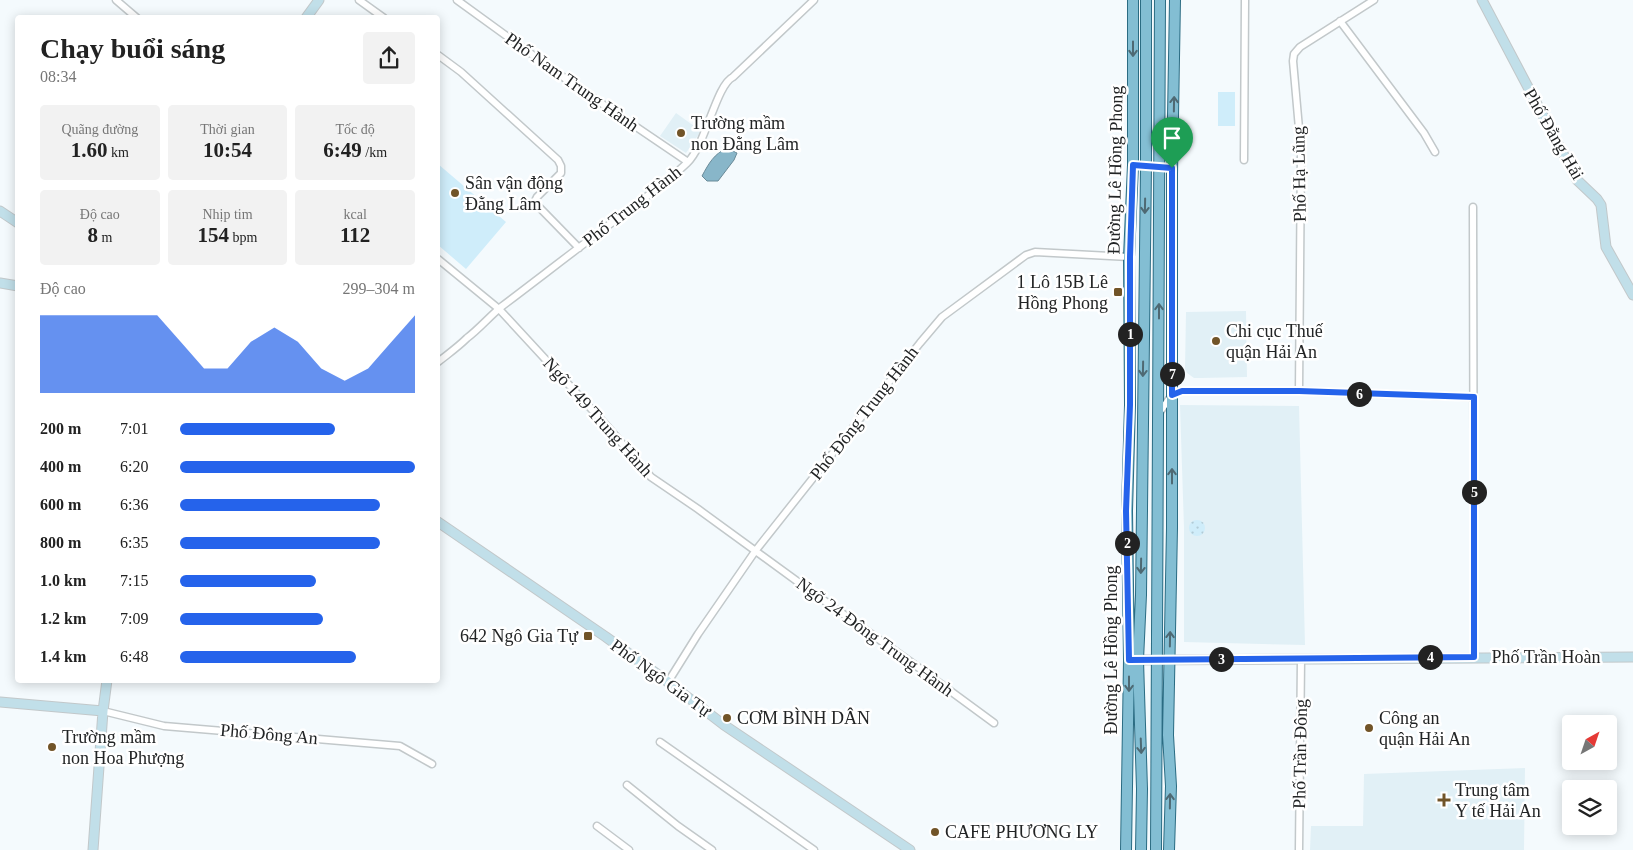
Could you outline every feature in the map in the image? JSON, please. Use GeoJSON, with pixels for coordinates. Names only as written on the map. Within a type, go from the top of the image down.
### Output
{"type":"FeatureCollection","features":[{"type":"Feature","properties":{"kind":"main road","name":"Đường Lê Hồng Phong"},"geometry":{"type":"LineString","coordinates":[[1133,0],[1130,405],[1126,511],[1142,789],[1141,850]]}},
{"type":"Feature","properties":{"kind":"main road","name":"Đường Lê Hồng Phong"},"geometry":{"type":"LineString","coordinates":[[1126,850],[1134,660],[1140,595],[1146,166],[1146,0]]}},
{"type":"Feature","properties":{"kind":"main road"},"geometry":{"type":"LineString","coordinates":[[1156,850],[1160,0]]}},
{"type":"Feature","properties":{"kind":"main road"},"geometry":{"type":"LineString","coordinates":[[1169,850],[1170,786],[1168,735],[1172,528],[1172,168],[1175,0]]}},
{"type":"Feature","properties":{"kind":"main road"},"geometry":{"type":"LineString","coordinates":[[1133,165],[1172,168]]}},
{"type":"Feature","properties":{"kind":"street"},"geometry":{"type":"LineString","coordinates":[[116,0],[134,15]]}},
{"type":"Feature","properties":{"kind":"street"},"geometry":{"type":"LineString","coordinates":[[308,15],[319,0]]}},
{"type":"Feature","properties":{"kind":"street"},"geometry":{"type":"LineString","coordinates":[[359,0],[380,15]]}},
{"type":"Feature","properties":{"kind":"street","name":"Phố Nam Trung Hành"},"geometry":{"type":"LineString","coordinates":[[457,0],[570,82],[688,162]]}},
{"type":"Feature","properties":{"kind":"street","name":"Phố Trung Hành"},"geometry":{"type":"LineString","coordinates":[[440,360],[468,338],[499,308],[530,287],[647,198],[688,162],[704,137],[723,88],[730,78],[814,0]]}},
{"type":"Feature","properties":{"kind":"street"},"geometry":{"type":"LineString","coordinates":[[1244,160],[1245,0]]}},
{"type":"Feature","properties":{"kind":"street","name":"Phố Hạ Lũng"},"geometry":{"type":"LineString","coordinates":[[1299,391],[1301,151],[1293,61],[1294,54],[1300,47],[1374,0]]}},
{"type":"Feature","properties":{"kind":"street","name":"Phố Đằng Hải"},"geometry":{"type":"LineString","coordinates":[[1482,0],[1577,180],[1597,199],[1600,205],[1606,247],[1633,295]]}},
{"type":"Feature","properties":{"kind":"street"},"geometry":{"type":"LineString","coordinates":[[1340,21],[1424,133],[1435,152]]}},
{"type":"Feature","properties":{"kind":"street"},"geometry":{"type":"LineString","coordinates":[[440,56],[461,72],[558,160],[561,166],[561,173],[535,201],[579,248]]}},
{"type":"Feature","properties":{"kind":"street"},"geometry":{"type":"LineString","coordinates":[[1473,207],[1474,657]]}},
{"type":"Feature","properties":{"kind":"street"},"geometry":{"type":"LineString","coordinates":[[0,211],[15,221]]}},
{"type":"Feature","properties":{"kind":"street","name":"Phố Đông Trung Hành"},"geometry":{"type":"LineString","coordinates":[[668,682],[756,550],[942,317],[1026,255],[1035,252],[1130,257]]}},
{"type":"Feature","properties":{"kind":"street","name":"Ngõ 149 Trung Hành"},"geometry":{"type":"LineString","coordinates":[[440,261],[499,308],[651,477],[756,550]]}},
{"type":"Feature","properties":{"kind":"street"},"geometry":{"type":"LineString","coordinates":[[0,283],[15,286]]}},
{"type":"Feature","properties":{"kind":"street"},"geometry":{"type":"LineString","coordinates":[[1158,414],[1172,395],[1182,391],[1299,391],[1474,397]]}},
{"type":"Feature","properties":{"kind":"street","name":"Phố Ngô Gia Tự"},"geometry":{"type":"LineString","coordinates":[[440,523],[668,682],[724,725],[910,850]]}},
{"type":"Feature","properties":{"kind":"street","name":"Ngõ 24 Đông Trung Hành"},"geometry":{"type":"LineString","coordinates":[[756,550],[994,724]]}},
{"type":"Feature","properties":{"kind":"street","name":"Phố Trần Hoàn"},"geometry":{"type":"LineString","coordinates":[[1134,660],[1633,657]]}},
{"type":"Feature","properties":{"kind":"street","name":"Phố Trần Đông"},"geometry":{"type":"LineString","coordinates":[[1299,850],[1301,659]]}},
{"type":"Feature","properties":{"kind":"street"},"geometry":{"type":"LineString","coordinates":[[93,850],[107,683]]}},
{"type":"Feature","properties":{"kind":"street"},"geometry":{"type":"LineString","coordinates":[[0,702],[103,711]]}},
{"type":"Feature","properties":{"kind":"street","name":"Phố Đông An"},"geometry":{"type":"LineString","coordinates":[[103,711],[164,726],[400,746],[432,764]]}},
{"type":"Feature","properties":{"kind":"street"},"geometry":{"type":"LineString","coordinates":[[660,742],[814,850]]}},
{"type":"Feature","properties":{"kind":"street"},"geometry":{"type":"LineString","coordinates":[[627,785],[712,850]]}},
{"type":"Feature","properties":{"kind":"street"},"geometry":{"type":"LineString","coordinates":[[598,826],[629,850]]}},
{"type":"Feature","properties":{"kind":"shaded area"},"geometry":{"type":"Polygon","coordinates":[[[1218,92],[1235,92],[1235,126],[1218,126],[1218,92]]]}},
{"type":"Feature","properties":{"kind":"shaded area","name":"Trường mầm non Đằng Lâm"},"geometry":{"type":"Polygon","coordinates":[[[676,113],[701,131],[686,153],[660,136],[676,113]]]}},
{"type":"Feature","properties":{"kind":"shaded area"},"geometry":{"type":"Polygon","coordinates":[[[727,148],[737,153],[734,160],[718,181],[707,181],[702,176],[707,167],[715,156],[727,148]]]}},
{"type":"Feature","properties":{"kind":"shaded area","name":"Sân vận động Đằng Lâm"},"geometry":{"type":"Polygon","coordinates":[[[440,166],[506,222],[466,269],[440,247],[440,166]]]}},
{"type":"Feature","properties":{"kind":"shaded area","name":"Chi cục Thuế quận Hải An"},"geometry":{"type":"Polygon","coordinates":[[[1246,311],[1247,377],[1194,378],[1187,373],[1185,369],[1186,312],[1246,311]]]}},
{"type":"Feature","properties":{"kind":"shaded area"},"geometry":{"type":"Polygon","coordinates":[[[1180,405],[1299,406],[1305,645],[1184,642],[1184,528],[1180,405]]]}},
{"type":"Feature","properties":{"kind":"shaded area"},"geometry":{"type":"Polygon","coordinates":[[[1197,520],[1203,522],[1205,528],[1203,534],[1197,536],[1191,534],[1189,528],[1191,522],[1197,520]]]}},
{"type":"Feature","properties":{"kind":"shaded area","name":"Trung tâm Y tế Hải An"},"geometry":{"type":"Polygon","coordinates":[[[1525,768],[1524,850],[1310,850],[1311,826],[1363,826],[1364,774],[1525,768]]]}},
{"type":"Feature","properties":{"kind":"place","name":"Trường mầm non Đằng Lâm"},"geometry":{"type":"Point","coordinates":[681,133]}},
{"type":"Feature","properties":{"kind":"place","name":"Sân vận động Đằng Lâm"},"geometry":{"type":"Point","coordinates":[455,193]}},
{"type":"Feature","properties":{"kind":"place","name":"1 Lô 15B Lê Hồng Phong"},"geometry":{"type":"Point","coordinates":[1118,292]}},
{"type":"Feature","properties":{"kind":"place","name":"Chi cục Thuế quận Hải An"},"geometry":{"type":"Point","coordinates":[1216,341]}},
{"type":"Feature","properties":{"kind":"place","name":"642 Ngô Gia Tự"},"geometry":{"type":"Point","coordinates":[588,636]}},
{"type":"Feature","properties":{"kind":"place","name":"CƠM BÌNH DÂN"},"geometry":{"type":"Point","coordinates":[727,718]}},
{"type":"Feature","properties":{"kind":"place","name":"Công an quận Hải An"},"geometry":{"type":"Point","coordinates":[1369,728]}},
{"type":"Feature","properties":{"kind":"place","name":"Trường mầm non Hoa Phượng"},"geometry":{"type":"Point","coordinates":[52,747]}},
{"type":"Feature","properties":{"kind":"place","name":"Trung tâm Y tế Hải An"},"geometry":{"type":"Point","coordinates":[1444,800]}},
{"type":"Feature","properties":{"kind":"place","name":"CAFE PHƯƠNG LY"},"geometry":{"type":"Point","coordinates":[935,832]}},
{"type":"Feature","properties":{"kind":"route"},"geometry":{"type":"LineString","coordinates":[[1133,165],[1172,168],[1172,395],[1182,391],[1299,391],[1474,397],[1474,657],[1129,660],[1126,511],[1130,405],[1130,257],[1133,165]]}}]}
